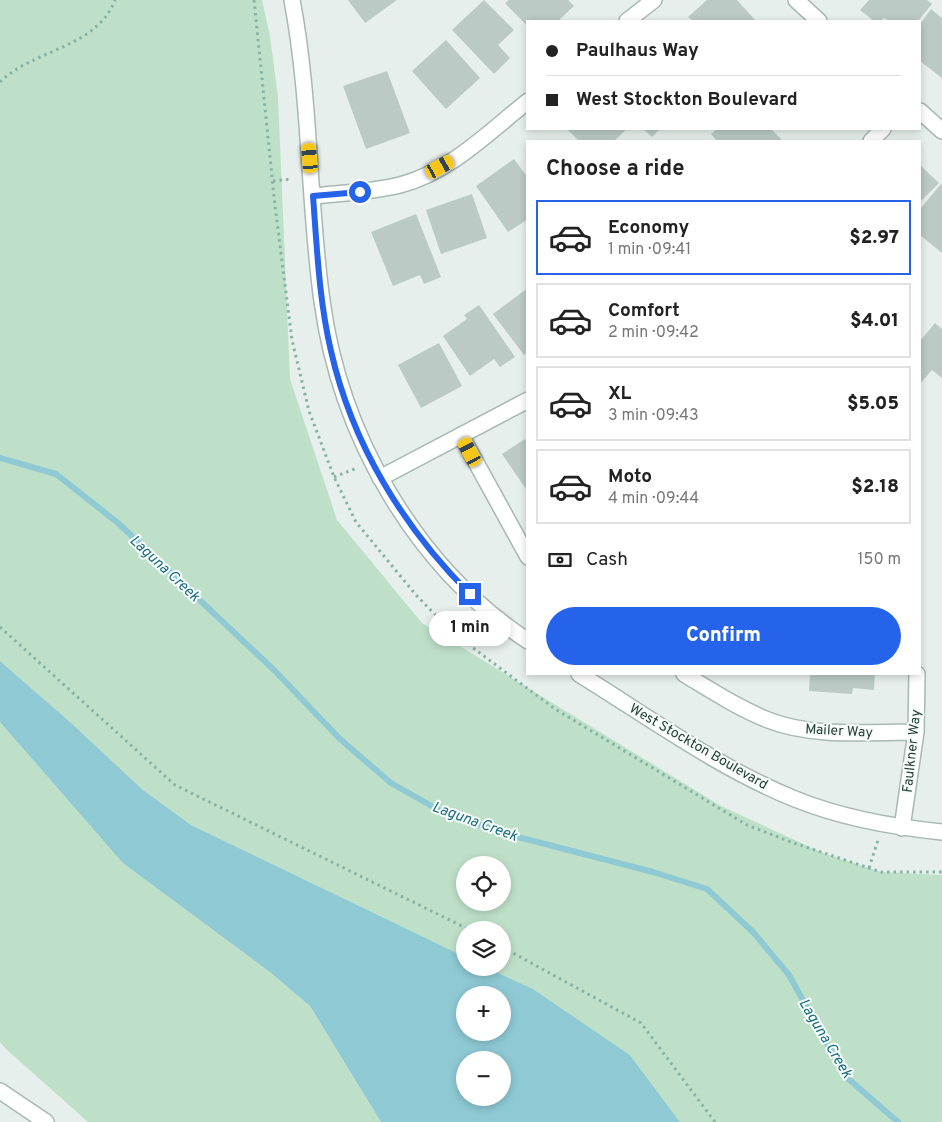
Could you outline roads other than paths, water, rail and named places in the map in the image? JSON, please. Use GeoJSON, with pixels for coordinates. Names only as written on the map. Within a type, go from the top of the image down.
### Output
{"type":"FeatureCollection","features":[{"type":"Feature","properties":{"kind":"street"},"geometry":{"type":"LineString","coordinates":[[292,0],[303,70],[322,301],[331,351],[345,401],[380,478],[408,523],[446,570],[483,606],[526,639]]}},
{"type":"Feature","properties":{"kind":"street"},"geometry":{"type":"LineString","coordinates":[[629,20],[654,0]]}},
{"type":"Feature","properties":{"kind":"street"},"geometry":{"type":"LineString","coordinates":[[796,0],[818,20]]}},
{"type":"Feature","properties":{"kind":"street"},"geometry":{"type":"LineString","coordinates":[[313,196],[376,190],[403,184],[428,174],[452,161],[526,103]]}},
{"type":"Feature","properties":{"kind":"street"},"geometry":{"type":"LineString","coordinates":[[921,112],[942,131]]}},
{"type":"Feature","properties":{"kind":"street"},"geometry":{"type":"LineString","coordinates":[[872,140],[882,130]]}},
{"type":"Feature","properties":{"kind":"street"},"geometry":{"type":"LineString","coordinates":[[380,478],[526,401]]}},
{"type":"Feature","properties":{"kind":"street"},"geometry":{"type":"LineString","coordinates":[[461,436],[526,553]]}},
{"type":"Feature","properties":{"kind":"street","name":"West Stockton Boulevard"},"geometry":{"type":"LineString","coordinates":[[581,675],[741,774],[795,799],[852,818],[902,828],[942,832]]}},
{"type":"Feature","properties":{"kind":"street","name":"Mailer Way"},"geometry":{"type":"LineString","coordinates":[[686,675],[740,708],[770,721],[797,728],[825,732],[916,732]]}},
{"type":"Feature","properties":{"kind":"street","name":"Faulkner Way"},"geometry":{"type":"LineString","coordinates":[[902,828],[916,732],[917,675]]}},
{"type":"Feature","properties":{"kind":"street"},"geometry":{"type":"LineString","coordinates":[[0,1091],[46,1122]]}},
{"type":"Feature","properties":{"kind":"water"},"geometry":{"type":"Polygon","coordinates":[[[0,661],[70,722],[143,790],[191,825],[456,953],[456,976],[505,976],[533,989],[630,1055],[680,1122],[381,1122],[310,1006],[270,972],[123,863],[0,722],[0,661]]]}},
{"type":"Feature","properties":{"kind":"waterway","name":"Laguna Creek"},"geometry":{"type":"LineString","coordinates":[[0,458],[56,474],[118,523],[275,671],[340,739],[391,783],[444,813],[518,837],[653,872],[707,889],[753,932],[789,975],[845,1076],[898,1122]]}}]}
